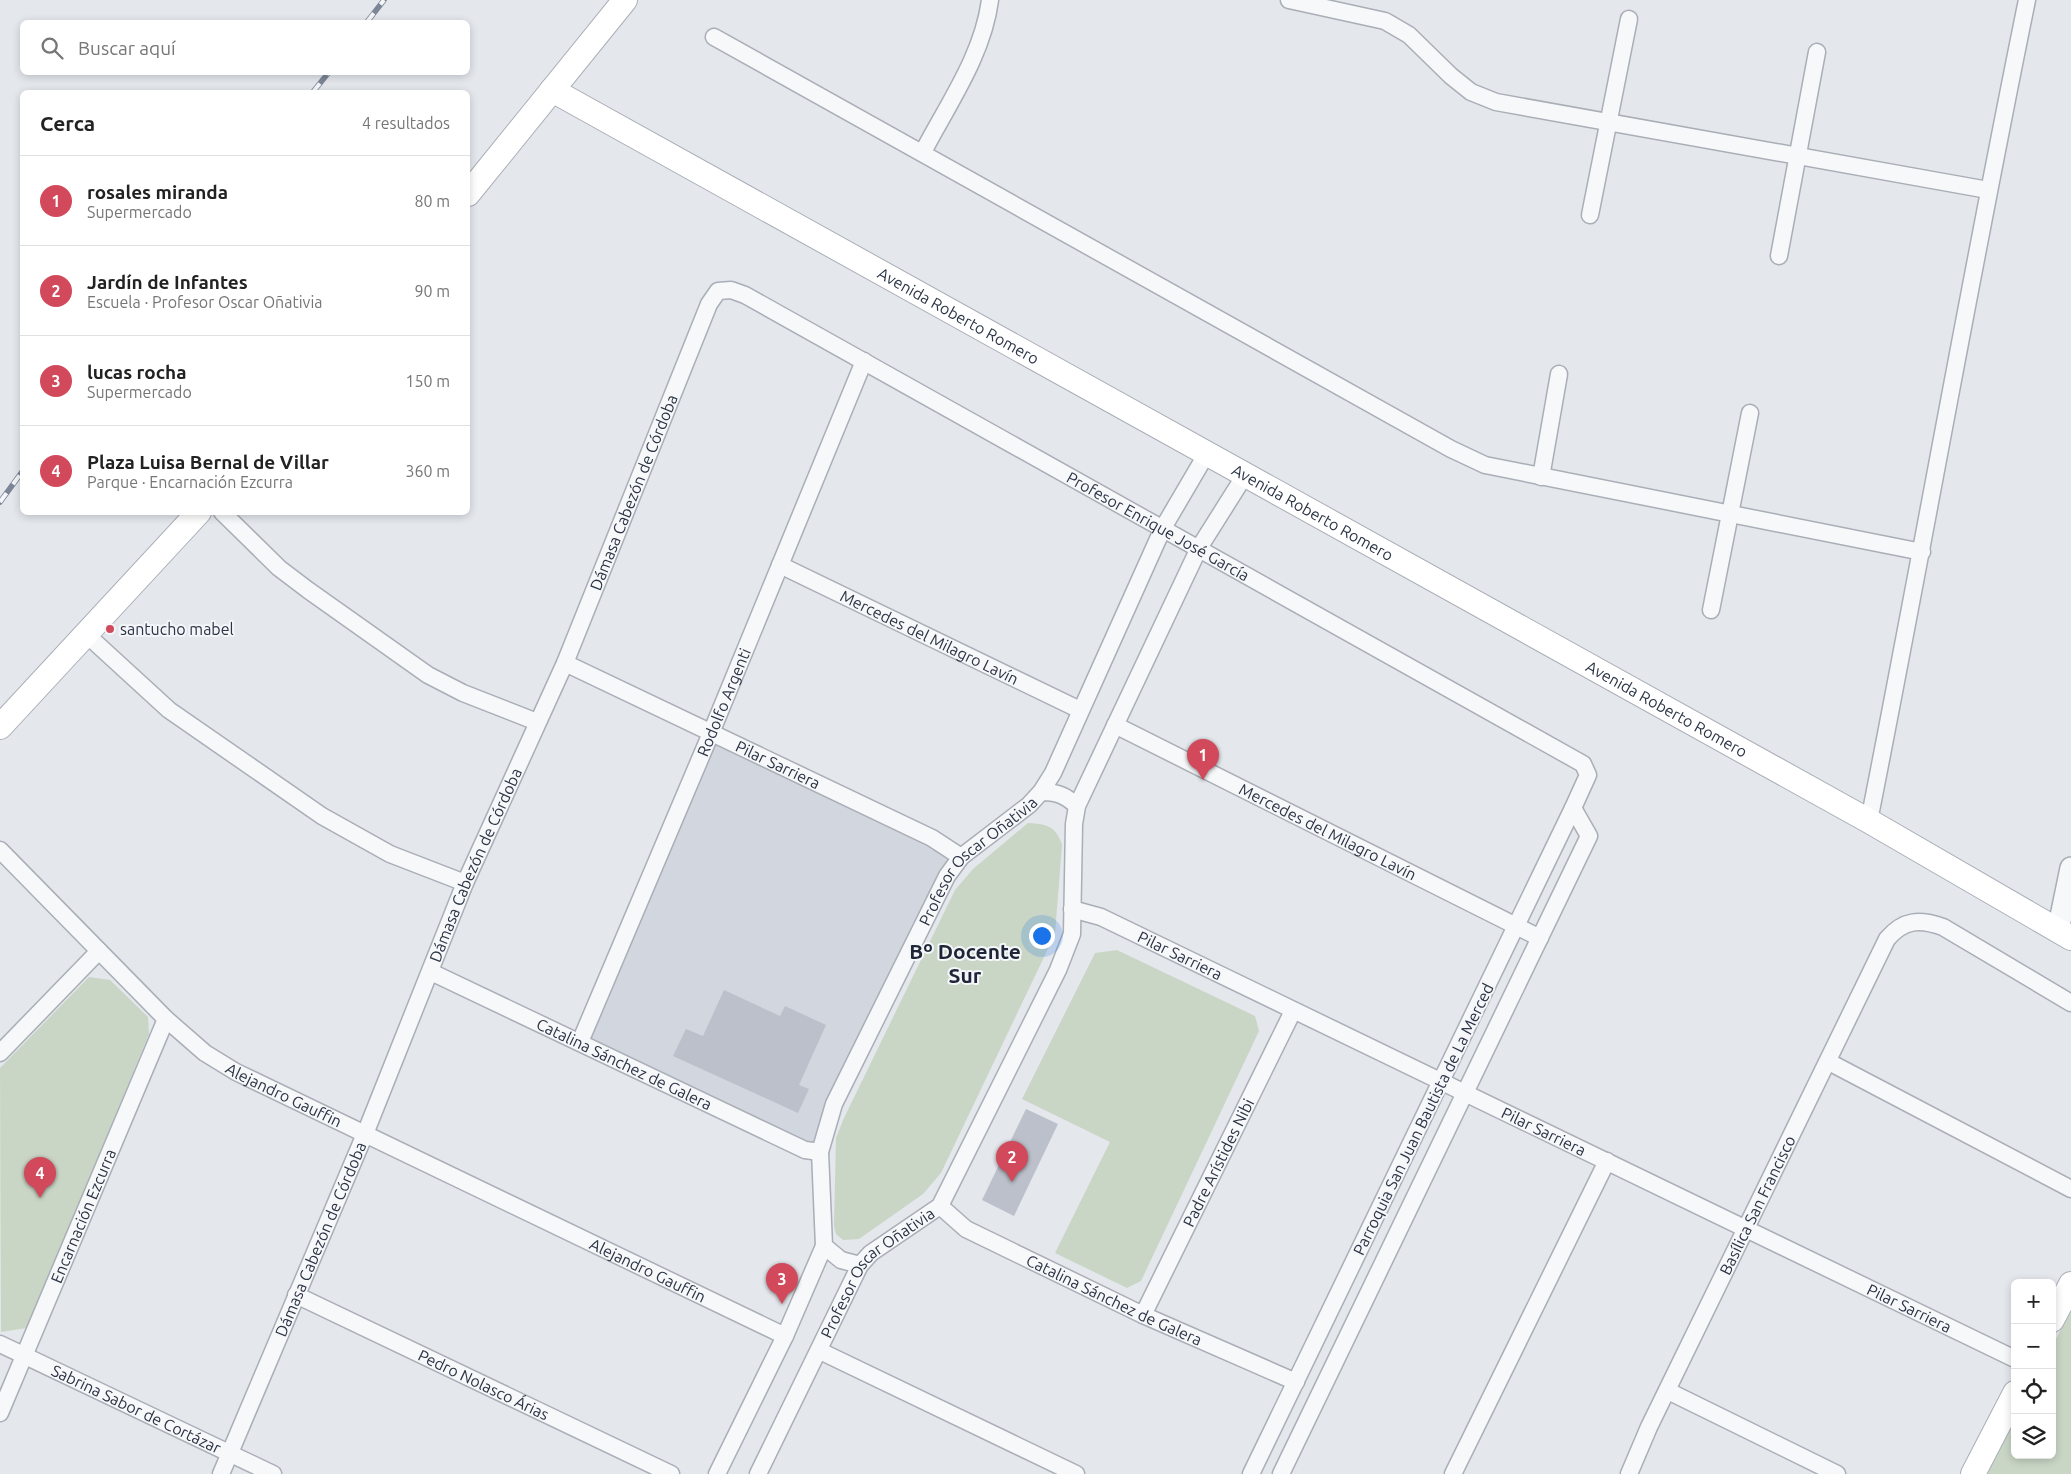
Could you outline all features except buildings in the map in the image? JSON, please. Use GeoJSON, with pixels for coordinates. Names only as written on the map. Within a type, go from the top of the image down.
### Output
{"type":"FeatureCollection","features":[{"type":"Feature","properties":{"kind":"main road"},"geometry":{"type":"LineString","coordinates":[[470,192],[625,0]]}},
{"type":"Feature","properties":{"kind":"main road","name":"Avenida Roberto Romero"},"geometry":{"type":"LineString","coordinates":[[552,90],[1869,821],[2065,935]]}},
{"type":"Feature","properties":{"kind":"main road"},"geometry":{"type":"LineString","coordinates":[[0,727],[196,515]]}},
{"type":"Feature","properties":{"kind":"main road"},"geometry":{"type":"LineString","coordinates":[[2056,1312],[2071,1284]]}},
{"type":"Feature","properties":{"kind":"main road"},"geometry":{"type":"LineString","coordinates":[[1973,1474],[2011,1401]]}},
{"type":"Feature","properties":{"kind":"street"},"geometry":{"type":"LineString","coordinates":[[923,152],[978,47],[987,22],[990,0]]}},
{"type":"Feature","properties":{"kind":"street"},"geometry":{"type":"LineString","coordinates":[[1289,0],[1385,21],[1409,36],[1451,76],[1471,92],[1496,102],[1988,190]]}},
{"type":"Feature","properties":{"kind":"street"},"geometry":{"type":"LineString","coordinates":[[1869,821],[1922,552],[1988,190],[2027,0]]}},
{"type":"Feature","properties":{"kind":"street"},"geometry":{"type":"LineString","coordinates":[[1590,215],[1629,19]]}},
{"type":"Feature","properties":{"kind":"street"},"geometry":{"type":"LineString","coordinates":[[714,37],[923,152],[1451,449],[1485,465],[1922,552]]}},
{"type":"Feature","properties":{"kind":"street"},"geometry":{"type":"LineString","coordinates":[[1779,256],[1817,52]]}},
{"type":"Feature","properties":{"kind":"street","name":"Profesor Enrique José García"},"geometry":{"type":"LineString","coordinates":[[731,290],[745,295],[864,361],[1584,764]]}},
{"type":"Feature","properties":{"kind":"street","name":"Dámasa Cabezón de Córdoba"},"geometry":{"type":"LineString","coordinates":[[221,1474],[365,1134],[465,883],[565,663],[709,304],[718,291],[731,290]]}},
{"type":"Feature","properties":{"kind":"street","name":"Rodolfo Argenti"},"geometry":{"type":"LineString","coordinates":[[580,1042],[711,733],[864,361]]}},
{"type":"Feature","properties":{"kind":"street"},"geometry":{"type":"LineString","coordinates":[[1541,477],[1559,374]]}},
{"type":"Feature","properties":{"kind":"street"},"geometry":{"type":"LineString","coordinates":[[1712,610],[1750,413]]}},
{"type":"Feature","properties":{"kind":"street","name":"Profesor Oscar Oñativia"},"geometry":{"type":"LineString","coordinates":[[717,1474],[785,1336],[824,1246],[820,1152],[834,1104],[947,876],[961,857],[1029,804],[1041,792],[1053,773],[1163,528],[1206,454]]}},
{"type":"Feature","properties":{"kind":"street","name":"Profesor Oscar Oñativia"},"geometry":{"type":"LineString","coordinates":[[758,1474],[820,1351],[860,1265],[871,1253],[940,1206],[1058,970],[1072,934],[1074,824],[1077,806],[1199,548],[1244,475]]}},
{"type":"Feature","properties":{"kind":"street"},"geometry":{"type":"LineString","coordinates":[[225,515],[279,568],[428,675],[463,693],[537,722]]}},
{"type":"Feature","properties":{"kind":"street","name":"Mercedes del Milagro Lavín"},"geometry":{"type":"LineString","coordinates":[[780,564],[1080,710]]}},
{"type":"Feature","properties":{"kind":"street"},"geometry":{"type":"LineString","coordinates":[[86,634],[169,710],[322,816],[390,854],[465,883]]}},
{"type":"Feature","properties":{"kind":"street","name":"Pilar Sarriera"},"geometry":{"type":"LineString","coordinates":[[565,663],[932,838],[961,857]]}},
{"type":"Feature","properties":{"kind":"street","name":"Mercedes del Milagro Lavín"},"geometry":{"type":"LineString","coordinates":[[1116,725],[1540,938]]}},
{"type":"Feature","properties":{"kind":"street","name":"Parroquia San Juan Bautista de La Merced"},"geometry":{"type":"LineString","coordinates":[[1251,1474],[1573,808],[1588,775],[1584,764]]}},
{"type":"Feature","properties":{"kind":"street"},"geometry":{"type":"LineString","coordinates":[[1041,792],[1058,792],[1077,806]]}},
{"type":"Feature","properties":{"kind":"street"},"geometry":{"type":"LineString","coordinates":[[1281,1474],[1589,836],[1573,808]]}},
{"type":"Feature","properties":{"kind":"street","name":"Alejandro Gauffin"},"geometry":{"type":"LineString","coordinates":[[0,850],[166,1019],[205,1053],[236,1072],[785,1336]]}},
{"type":"Feature","properties":{"kind":"street"},"geometry":{"type":"LineString","coordinates":[[2065,935],[2071,868]]}},
{"type":"Feature","properties":{"kind":"street","name":"Pilar Sarriera"},"geometry":{"type":"LineString","coordinates":[[1072,909],[1101,917],[2011,1357]]}},
{"type":"Feature","properties":{"kind":"street","name":"Basílica San Francisco"},"geometry":{"type":"LineString","coordinates":[[1629,1474],[1649,1427],[1829,1062],[1887,939],[1896,929],[1907,924],[1924,921],[1943,927],[2071,1003]]}},
{"type":"Feature","properties":{"kind":"street"},"geometry":{"type":"LineString","coordinates":[[0,1053],[99,952]]}},
{"type":"Feature","properties":{"kind":"street","name":"Catalina Sánchez de Galera"},"geometry":{"type":"LineString","coordinates":[[430,972],[806,1150],[820,1152]]}},
{"type":"Feature","properties":{"kind":"street","name":"Padre Arístides Nibi"},"geometry":{"type":"LineString","coordinates":[[1144,1315],[1293,1011]]}},
{"type":"Feature","properties":{"kind":"street","name":"Encarnación Ezcurra"},"geometry":{"type":"LineString","coordinates":[[0,1413],[166,1019]]}},
{"type":"Feature","properties":{"kind":"street"},"geometry":{"type":"LineString","coordinates":[[1829,1062],[2071,1190]]}},
{"type":"Feature","properties":{"kind":"street"},"geometry":{"type":"LineString","coordinates":[[1453,1474],[1607,1161]]}},
{"type":"Feature","properties":{"kind":"street","name":"Catalina Sánchez de Galera"},"geometry":{"type":"LineString","coordinates":[[940,1206],[966,1229],[1144,1315],[1296,1382]]}},
{"type":"Feature","properties":{"kind":"street"},"geometry":{"type":"LineString","coordinates":[[824,1246],[841,1260],[860,1265]]}},
{"type":"Feature","properties":{"kind":"street","name":"Pedro Nolasco Árias"},"geometry":{"type":"LineString","coordinates":[[296,1295],[671,1474]]}},
{"type":"Feature","properties":{"kind":"street","name":"Sabrina Sabor de Cortázar"},"geometry":{"type":"LineString","coordinates":[[0,1344],[273,1474]]}},
{"type":"Feature","properties":{"kind":"street"},"geometry":{"type":"LineString","coordinates":[[820,1351],[1076,1474]]}},
{"type":"Feature","properties":{"kind":"street"},"geometry":{"type":"LineString","coordinates":[[1668,1391],[1837,1474]]}},
{"type":"Feature","properties":{"kind":"shaded area"},"geometry":{"type":"Polygon","coordinates":[[[712,735],[960,857],[820,1151],[580,1042],[712,735]]]}},
{"type":"Feature","properties":{"kind":"green space"},"geometry":{"type":"Polygon","coordinates":[[[1028,823],[1050,827],[1057,834],[1062,845],[1055,934],[941,1173],[923,1194],[859,1239],[843,1240],[836,1234],[834,1226],[836,1138],[844,1118],[955,890],[973,869],[1028,823]]]}},
{"type":"Feature","properties":{"kind":"green space"},"geometry":{"type":"Polygon","coordinates":[[[1117,950],[1255,1016],[1259,1031],[1141,1281],[1127,1288],[1055,1253],[1110,1142],[1022,1099],[1095,953],[1117,950]]]}},
{"type":"Feature","properties":{"kind":"green space"},"geometry":{"type":"Polygon","coordinates":[[[89,977],[110,980],[148,1017],[149,1034],[27,1328],[1,1332],[0,1068],[89,977]]]}},
{"type":"Feature","properties":{"kind":"green space"},"geometry":{"type":"Polygon","coordinates":[[[2071,1310],[2071,1474],[1987,1474],[2011,1428],[2011,1459],[2056,1459],[2056,1339],[2071,1310]]]}},
{"type":"Feature","properties":{"kind":"railway"},"geometry":{"type":"LineString","coordinates":[[369,20],[384,0]]}},
{"type":"Feature","properties":{"kind":"railway"},"geometry":{"type":"LineString","coordinates":[[315,90],[327,75]]}},
{"type":"Feature","properties":{"kind":"railway"},"geometry":{"type":"LineString","coordinates":[[0,502],[20,475]]}},
{"type":"Feature","properties":{"kind":"place","name":"santucho mabel"},"geometry":{"type":"Point","coordinates":[110,629]}},
{"type":"Feature","properties":{"kind":"place","name":"rosales miranda"},"geometry":{"type":"Point","coordinates":[1203,780]}},
{"type":"Feature","properties":{"kind":"place","name":"Jardín de Infantes"},"geometry":{"type":"Point","coordinates":[1012,1182]}},
{"type":"Feature","properties":{"kind":"place","name":"Plaza Luisa Bernal de Villar"},"geometry":{"type":"Point","coordinates":[40,1198]}},
{"type":"Feature","properties":{"kind":"place","name":"lucas rocha"},"geometry":{"type":"Point","coordinates":[782,1304]}},
{"type":"Feature","properties":{"kind":"district","name":"Bº Docente Sur"},"geometry":{"type":"Point","coordinates":[965,963]}}]}
